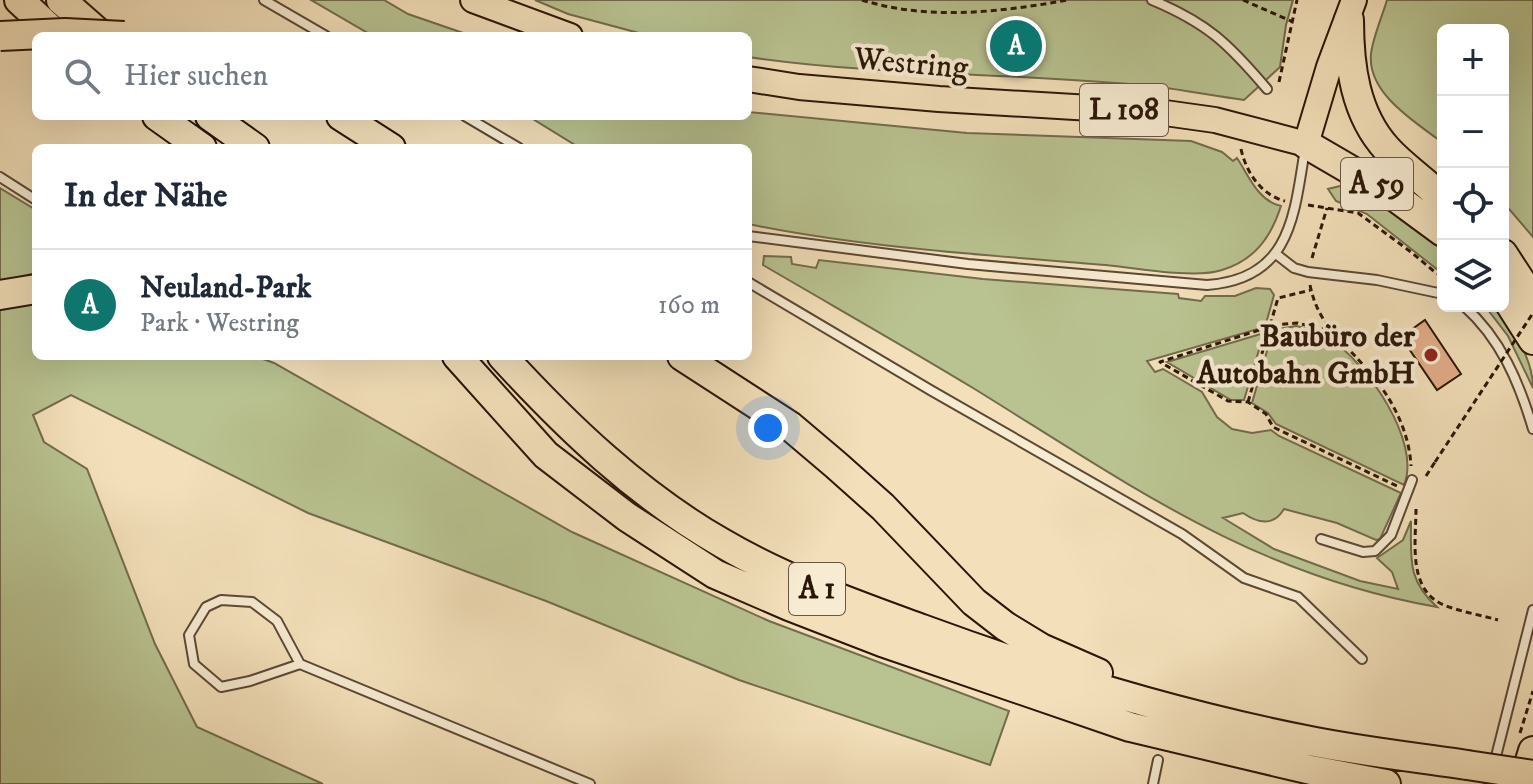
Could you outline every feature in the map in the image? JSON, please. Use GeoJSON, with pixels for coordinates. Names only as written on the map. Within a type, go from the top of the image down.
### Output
{"type":"FeatureCollection","features":[{"type":"Feature","properties":{"kind":"highway"},"geometry":{"type":"LineString","coordinates":[[19,0],[54,32]]}},
{"type":"Feature","properties":{"kind":"highway"},"geometry":{"type":"LineString","coordinates":[[61,0],[97,32]]}},
{"type":"Feature","properties":{"kind":"highway"},"geometry":{"type":"LineString","coordinates":[[1351,10],[1349,61],[1371,126],[1387,149],[1437,195]]}},
{"type":"Feature","properties":{"kind":"highway"},"geometry":{"type":"LineString","coordinates":[[0,36],[32,35]]}},
{"type":"Feature","properties":{"kind":"highway"},"geometry":{"type":"LineString","coordinates":[[163,120],[196,144]]}},
{"type":"Feature","properties":{"kind":"highway"},"geometry":{"type":"LineString","coordinates":[[216,120],[249,144]]}},
{"type":"Feature","properties":{"kind":"highway"},"geometry":{"type":"LineString","coordinates":[[347,120],[385,144]]}},
{"type":"Feature","properties":{"kind":"highway"},"geometry":{"type":"LineString","coordinates":[[1306,144],[1364,154],[1417,190],[1437,198]]}},
{"type":"Feature","properties":{"kind":"highway","name":"A 59"},"geometry":{"type":"LineString","coordinates":[[1306,144],[1390,193],[1437,228]]}},
{"type":"Feature","properties":{"kind":"highway"},"geometry":{"type":"LineString","coordinates":[[1509,263],[1533,300]]}},
{"type":"Feature","properties":{"kind":"highway"},"geometry":{"type":"LineString","coordinates":[[0,295],[32,290]]}},
{"type":"Feature","properties":{"kind":"highway"},"geometry":{"type":"LineString","coordinates":[[1509,302],[1533,340]]}},
{"type":"Feature","properties":{"kind":"highway","name":"A 1"},"geometry":{"type":"LineString","coordinates":[[461,360],[546,455],[627,517],[715,574],[896,647],[1130,727],[1311,770],[1386,784]]}},
{"type":"Feature","properties":{"kind":"highway","name":"A 1"},"geometry":{"type":"LineString","coordinates":[[506,360],[573,431],[644,490],[721,543],[786,576],[888,617],[1094,688],[1192,715],[1307,741],[1533,775]]}},
{"type":"Feature","properties":{"kind":"highway"},"geometry":{"type":"LineString","coordinates":[[688,360],[790,426],[825,455],[883,507],[974,602],[1005,626],[1041,648],[1192,715]]}},
{"type":"Feature","properties":{"kind":"highway"},"geometry":{"type":"LineString","coordinates":[[1523,784],[1533,751]]}},
{"type":"Feature","properties":{"kind":"main road"},"geometry":{"type":"LineString","coordinates":[[473,0],[559,32]]}},
{"type":"Feature","properties":{"kind":"main road"},"geometry":{"type":"LineString","coordinates":[[1306,144],[1329,67],[1351,10]]}},
{"type":"Feature","properties":{"kind":"main road","name":"Westring"},"geometry":{"type":"LineString","coordinates":[[752,80],[926,98],[1193,116],[1306,144]]}},
{"type":"Feature","properties":{"kind":"lane"},"geometry":{"type":"LineString","coordinates":[[264,0],[319,32]]}},
{"type":"Feature","properties":{"kind":"lane"},"geometry":{"type":"LineString","coordinates":[[1152,0],[1189,16],[1207,28],[1267,89]]}},
{"type":"Feature","properties":{"kind":"lane"},"geometry":{"type":"LineString","coordinates":[[472,120],[512,144]]}},
{"type":"Feature","properties":{"kind":"lane"},"geometry":{"type":"LineString","coordinates":[[752,237],[968,264],[1207,285],[1243,280],[1276,254],[1288,230],[1306,144]]}},
{"type":"Feature","properties":{"kind":"lane"},"geometry":{"type":"LineString","coordinates":[[0,177],[32,197]]}},
{"type":"Feature","properties":{"kind":"lane"},"geometry":{"type":"LineString","coordinates":[[1276,254],[1294,268],[1308,272],[1377,280],[1437,293]]}},
{"type":"Feature","properties":{"kind":"lane"},"geometry":{"type":"LineString","coordinates":[[752,284],[1182,534],[1244,578],[1298,597],[1362,659]]}},
{"type":"Feature","properties":{"kind":"lane"},"geometry":{"type":"LineString","coordinates":[[1471,312],[1483,323],[1505,356],[1533,429]]}},
{"type":"Feature","properties":{"kind":"lane"},"geometry":{"type":"LineString","coordinates":[[1321,539],[1363,552],[1375,551],[1391,535],[1408,491],[1416,482]]}},
{"type":"Feature","properties":{"kind":"lane"},"geometry":{"type":"LineString","coordinates":[[300,664],[221,687],[194,664],[189,635],[206,607],[221,600],[252,602],[277,621],[300,664],[590,784]]}},
{"type":"Feature","properties":{"kind":"lane"},"geometry":{"type":"LineString","coordinates":[[1489,784],[1533,610]]}},
{"type":"Feature","properties":{"kind":"lane"},"geometry":{"type":"LineString","coordinates":[[1153,784],[1158,760]]}},
{"type":"Feature","properties":{"kind":"path"},"geometry":{"type":"LineString","coordinates":[[862,0],[882,6],[944,14],[1019,9],[1068,0]]}},
{"type":"Feature","properties":{"kind":"path"},"geometry":{"type":"LineString","coordinates":[[1243,0],[1291,21]]}},
{"type":"Feature","properties":{"kind":"path"},"geometry":{"type":"LineString","coordinates":[[1290,26],[1297,0]]}},
{"type":"Feature","properties":{"kind":"path"},"geometry":{"type":"LineString","coordinates":[[1245,128],[1241,151],[1246,165],[1270,197],[1358,213],[1437,273]]}},
{"type":"Feature","properties":{"kind":"path"},"geometry":{"type":"LineString","coordinates":[[1327,207],[1308,272],[1317,311],[1327,327],[1375,378],[1391,403],[1406,439],[1416,482]]}},
{"type":"Feature","properties":{"kind":"path"},"geometry":{"type":"LineString","coordinates":[[1248,402],[1278,298],[1311,290]]}},
{"type":"Feature","properties":{"kind":"path"},"geometry":{"type":"LineString","coordinates":[[1416,482],[1435,462],[1533,313]]}},
{"type":"Feature","properties":{"kind":"path"},"geometry":{"type":"LineString","coordinates":[[1327,327],[1282,324],[1160,362],[1228,401],[1248,402],[1266,414],[1273,427],[1408,491]]}},
{"type":"Feature","properties":{"kind":"path"},"geometry":{"type":"LineString","coordinates":[[1416,500],[1415,553],[1420,583],[1443,605],[1498,620]]}},
{"type":"Feature","properties":{"kind":"green space"},"geometry":{"type":"Polygon","coordinates":[[[311,0],[384,0],[408,14],[460,32],[366,32],[311,0]]]}},
{"type":"Feature","properties":{"kind":"green space"},"geometry":{"type":"Polygon","coordinates":[[[535,0],[1293,0],[1280,67],[1244,100],[1109,82],[851,68],[752,57],[752,32],[635,32],[568,14],[535,0]]]}},
{"type":"Feature","properties":{"kind":"green space"},"geometry":{"type":"Polygon","coordinates":[[[1387,0],[1533,0],[1533,237],[1509,209],[1509,24],[1437,24],[1437,139],[1396,106],[1377,82],[1371,54],[1387,0]]]}},
{"type":"Feature","properties":{"kind":"green space"},"geometry":{"type":"Polygon","coordinates":[[[752,112],[967,133],[1191,141],[1222,152],[1233,161],[1237,158],[1260,193],[1281,206],[1260,246],[1234,266],[1210,272],[1165,272],[881,245],[752,225],[752,144],[574,144],[534,120],[752,120],[752,112]]]}},
{"type":"Feature","properties":{"kind":"green space"},"geometry":{"type":"Polygon","coordinates":[[[1351,186],[1415,223],[1437,241],[1437,269],[1367,214],[1336,201],[1328,189],[1351,186]]]}},
{"type":"Feature","properties":{"kind":"green space"},"geometry":{"type":"Polygon","coordinates":[[[0,188],[32,208],[32,274],[0,282],[0,188]]]}},
{"type":"Feature","properties":{"kind":"green space"},"geometry":{"type":"Polygon","coordinates":[[[764,256],[791,257],[792,264],[816,268],[819,260],[983,279],[1178,294],[1179,298],[1201,301],[1205,296],[1235,296],[1256,288],[1270,289],[1274,295],[1265,327],[1147,361],[1155,372],[1163,369],[1202,392],[1217,417],[1232,429],[1252,433],[1271,430],[1401,493],[1380,539],[1376,540],[1337,523],[1284,509],[1276,518],[1266,522],[1243,513],[1223,518],[1274,549],[1360,581],[1398,589],[1392,572],[1377,558],[1403,540],[1411,521],[1411,558],[1416,578],[1420,588],[1437,607],[1371,592],[1309,573],[1250,549],[1194,521],[763,265],[764,256]]]}},
{"type":"Feature","properties":{"kind":"green space"},"geometry":{"type":"Polygon","coordinates":[[[32,301],[32,360],[266,360],[274,363],[572,532],[769,621],[1009,711],[990,765],[739,680],[546,601],[308,513],[71,395],[33,415],[44,442],[87,469],[155,644],[197,727],[323,784],[0,784],[0,310],[32,301]]]}},
{"type":"Feature","properties":{"kind":"green space"},"geometry":{"type":"Polygon","coordinates":[[[1490,312],[1501,312],[1515,335],[1530,366],[1533,388],[1508,336],[1490,312]]]}},
{"type":"Feature","properties":{"kind":"green space"},"geometry":{"type":"Polygon","coordinates":[[[1296,326],[1331,340],[1360,366],[1374,384],[1398,426],[1405,447],[1407,467],[1404,485],[1276,424],[1268,413],[1252,403],[1273,330],[1296,326]]]}},
{"type":"Feature","properties":{"kind":"green space"},"geometry":{"type":"Polygon","coordinates":[[[1264,333],[1244,400],[1231,400],[1167,362],[1264,333]]]}},
{"type":"Feature","properties":{"kind":"building","name":"Baubüro der Autobahn GmbH"},"geometry":{"type":"Polygon","coordinates":[[[1425,320],[1461,374],[1437,390],[1401,337],[1425,320]]]}},
{"type":"Feature","properties":{"kind":"place","name":"Neuland-Park"},"geometry":{"type":"Point","coordinates":[1016,46]}},
{"type":"Feature","properties":{"kind":"place","name":"Baubüro der Autobahn GmbH"},"geometry":{"type":"Point","coordinates":[1431,355]}}]}
